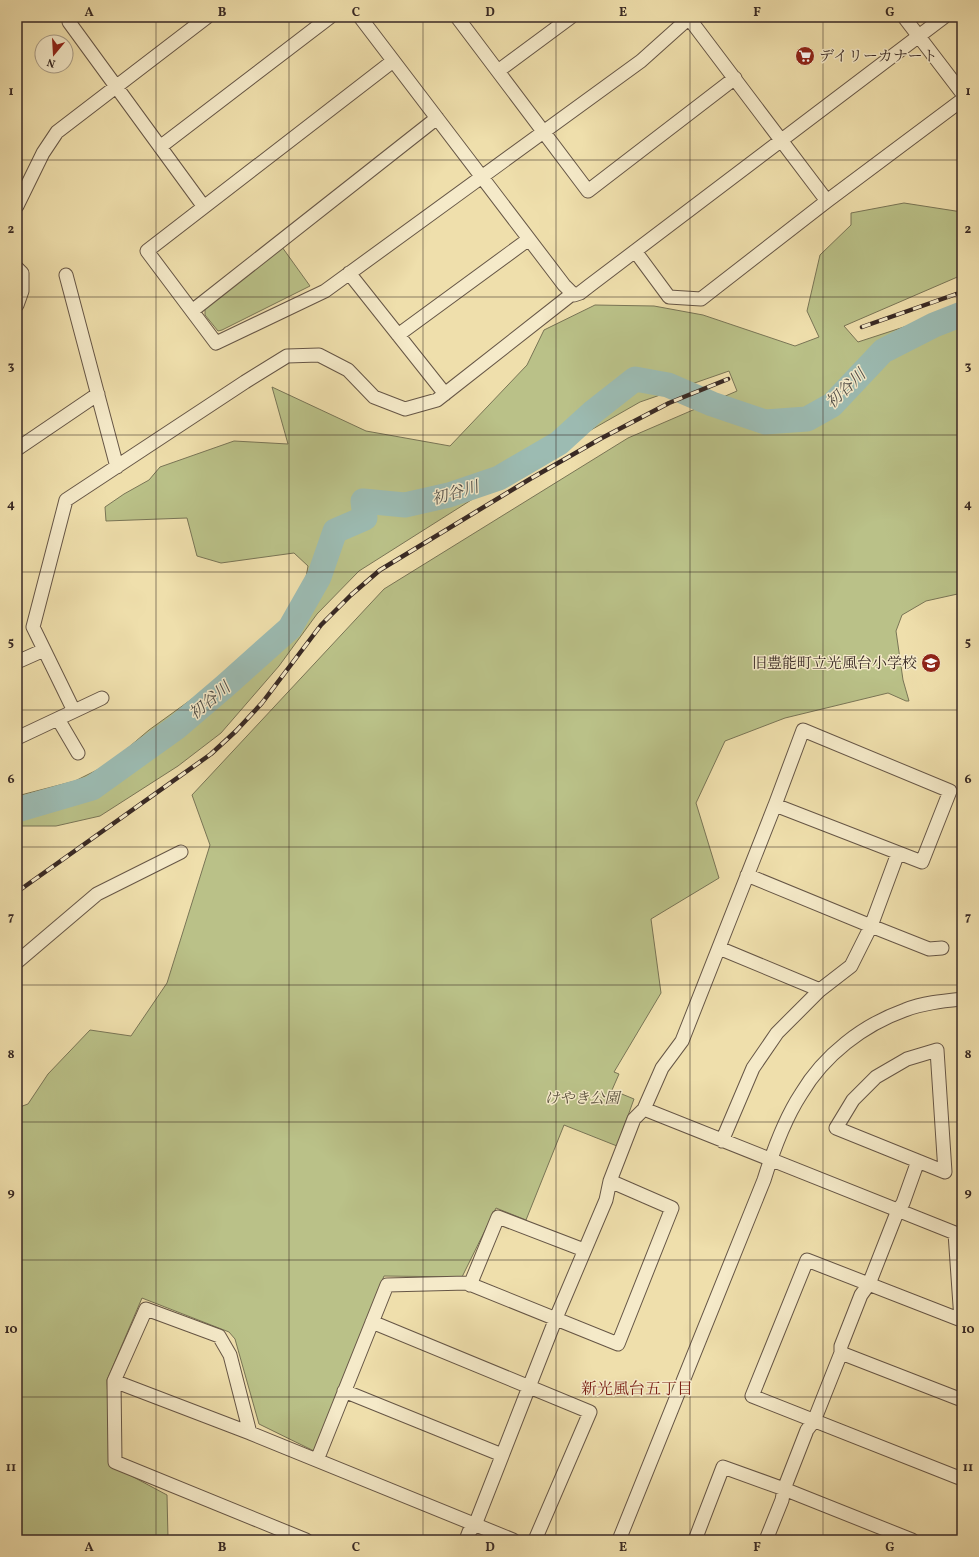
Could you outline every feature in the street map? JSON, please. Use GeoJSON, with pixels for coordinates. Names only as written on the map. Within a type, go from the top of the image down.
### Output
{"type":"FeatureCollection","features":[{"type":"Feature","properties":{"kind":"street"},"geometry":{"type":"LineString","coordinates":[[17,206],[43,153],[57,132],[207,17]]}},
{"type":"Feature","properties":{"kind":"street"},"geometry":{"type":"LineString","coordinates":[[160,147],[330,17]]}},
{"type":"Feature","properties":{"kind":"street"},"geometry":{"type":"LineString","coordinates":[[360,17],[572,294]]}},
{"type":"Feature","properties":{"kind":"street"},"geometry":{"type":"LineString","coordinates":[[457,17],[588,191],[735,78]]}},
{"type":"Feature","properties":{"kind":"street"},"geometry":{"type":"LineString","coordinates":[[498,71],[571,17]]}},
{"type":"Feature","properties":{"kind":"street"},"geometry":{"type":"LineString","coordinates":[[904,17],[962,93]]}},
{"type":"Feature","properties":{"kind":"street"},"geometry":{"type":"LineString","coordinates":[[74,711],[33,627],[66,500],[287,356],[319,355],[348,370],[374,397],[405,408],[437,400],[572,294],[577,295],[580,293],[944,17]]}},
{"type":"Feature","properties":{"kind":"street"},"geometry":{"type":"LineString","coordinates":[[393,61],[147,252],[216,343],[326,291],[641,61],[689,18],[827,201]]}},
{"type":"Feature","properties":{"kind":"street"},"geometry":{"type":"LineString","coordinates":[[72,19],[116,87],[204,207]]}},
{"type":"Feature","properties":{"kind":"street"},"geometry":{"type":"LineString","coordinates":[[635,251],[669,297],[701,299],[827,201],[962,100]]}},
{"type":"Feature","properties":{"kind":"street"},"geometry":{"type":"LineString","coordinates":[[192,311],[437,118]]}},
{"type":"Feature","properties":{"kind":"street"},"geometry":{"type":"LineString","coordinates":[[398,335],[529,239]]}},
{"type":"Feature","properties":{"kind":"street"},"geometry":{"type":"LineString","coordinates":[[17,268],[22,273],[22,291],[17,305]]}},
{"type":"Feature","properties":{"kind":"street"},"geometry":{"type":"LineString","coordinates":[[349,274],[445,394]]}},
{"type":"Feature","properties":{"kind":"street"},"geometry":{"type":"LineString","coordinates":[[66,276],[117,467]]}},
{"type":"Feature","properties":{"kind":"street"},"geometry":{"type":"LineString","coordinates":[[17,449],[98,394]]}},
{"type":"Feature","properties":{"kind":"street"},"geometry":{"type":"LineString","coordinates":[[17,662],[44,650]]}},
{"type":"Feature","properties":{"kind":"street"},"geometry":{"type":"LineString","coordinates":[[17,738],[102,698]]}},
{"type":"Feature","properties":{"kind":"street"},"geometry":{"type":"LineString","coordinates":[[58,719],[78,753]]}},
{"type":"Feature","properties":{"kind":"street"},"geometry":{"type":"LineString","coordinates":[[466,1540],[469,1532],[475,1525],[556,1318],[606,1200],[610,1181],[634,1119],[644,1109],[662,1068],[682,1041],[803,730],[950,791],[922,862],[775,805]]}},
{"type":"Feature","properties":{"kind":"street"},"geometry":{"type":"LineString","coordinates":[[17,962],[97,894],[181,852]]}},
{"type":"Feature","properties":{"kind":"street"},"geometry":{"type":"LineString","coordinates":[[722,1141],[753,1068],[777,1033],[820,990],[851,966],[871,926],[898,853]]}},
{"type":"Feature","properties":{"kind":"street"},"geometry":{"type":"LineString","coordinates":[[747,875],[929,949],[942,948]]}},
{"type":"Feature","properties":{"kind":"street"},"geometry":{"type":"LineString","coordinates":[[719,948],[820,990]]}},
{"type":"Feature","properties":{"kind":"street"},"geometry":{"type":"LineString","coordinates":[[619,1540],[764,1180],[771,1159],[789,1115],[801,1093],[819,1070],[849,1041],[874,1024],[906,1009],[942,1001],[962,999]]}},
{"type":"Feature","properties":{"kind":"street"},"geometry":{"type":"LineString","coordinates":[[937,1050],[945,1172],[918,1161],[836,1128],[853,1100],[876,1077],[907,1059],[937,1050]]}},
{"type":"Feature","properties":{"kind":"street"},"geometry":{"type":"LineString","coordinates":[[644,1109],[955,1233],[961,1320],[807,1260],[752,1396],[962,1479]]}},
{"type":"Feature","properties":{"kind":"street"},"geometry":{"type":"LineString","coordinates":[[766,1540],[807,1430],[814,1421],[842,1353],[841,1346],[861,1295],[869,1284],[918,1161]]}},
{"type":"Feature","properties":{"kind":"street"},"geometry":{"type":"LineString","coordinates":[[317,1460],[387,1285],[467,1283],[618,1344],[672,1208],[610,1181]]}},
{"type":"Feature","properties":{"kind":"street"},"geometry":{"type":"LineString","coordinates":[[470,1285],[498,1217],[584,1250]]}},
{"type":"Feature","properties":{"kind":"street"},"geometry":{"type":"LineString","coordinates":[[250,1433],[230,1355],[220,1336],[146,1308],[114,1381],[115,1462],[306,1540]]}},
{"type":"Feature","properties":{"kind":"street"},"geometry":{"type":"LineString","coordinates":[[372,1322],[590,1412],[534,1540]]}},
{"type":"Feature","properties":{"kind":"street"},"geometry":{"type":"LineString","coordinates":[[842,1353],[962,1400]]}},
{"type":"Feature","properties":{"kind":"street"},"geometry":{"type":"LineString","coordinates":[[114,1381],[250,1433],[513,1540]]}},
{"type":"Feature","properties":{"kind":"street"},"geometry":{"type":"LineString","coordinates":[[344,1391],[502,1455]]}},
{"type":"Feature","properties":{"kind":"street"},"geometry":{"type":"LineString","coordinates":[[695,1540],[723,1467],[784,1489],[912,1540]]}},
{"type":"Feature","properties":{"kind":"green space","name":"けやき公園"},"geometry":{"type":"Polygon","coordinates":[[[904,203],[962,212],[962,275],[844,326],[858,342],[962,308],[962,593],[926,601],[902,615],[896,631],[903,680],[909,701],[888,693],[785,718],[725,741],[696,803],[719,878],[651,919],[661,993],[614,1072],[619,1074],[612,1090],[634,1099],[617,1146],[564,1125],[526,1220],[496,1208],[462,1277],[384,1276],[314,1451],[259,1424],[235,1339],[229,1332],[142,1298],[107,1380],[111,1465],[167,1495],[167,1540],[17,1540],[17,1108],[28,1104],[48,1074],[90,1030],[131,1036],[167,983],[210,845],[192,795],[384,589],[628,438],[737,391],[729,371],[640,402],[498,483],[359,571],[317,614],[279,666],[221,733],[178,766],[100,816],[56,826],[17,826],[17,796],[75,781],[109,764],[149,730],[203,691],[240,668],[282,627],[303,595],[308,566],[294,553],[221,563],[197,556],[187,518],[106,521],[105,507],[149,480],[160,467],[234,441],[288,444],[272,387],[366,431],[450,446],[527,365],[544,330],[595,305],[654,306],[703,315],[795,346],[819,337],[807,311],[820,255],[851,225],[851,213],[904,203]]]}},
{"type":"Feature","properties":{"kind":"green space"},"geometry":{"type":"Polygon","coordinates":[[[282,247],[310,286],[218,331],[205,315],[205,309],[282,247]]]}},
{"type":"Feature","properties":{"kind":"waterway","name":"初谷川"},"geometry":{"type":"LineString","coordinates":[[17,810],[92,788],[177,727],[290,628],[319,577],[335,531],[365,518],[363,501],[405,505],[449,495],[499,478],[559,443],[593,412],[635,379],[668,385],[712,404],[765,422],[807,419],[832,405],[883,351],[934,325],[962,314]]}},
{"type":"Feature","properties":{"kind":"railway"},"geometry":{"type":"LineString","coordinates":[[862,327],[962,292]]}},
{"type":"Feature","properties":{"kind":"railway"},"geometry":{"type":"LineString","coordinates":[[17,892],[211,754],[236,731],[262,703],[321,625],[351,595],[380,570],[530,479],[600,439],[669,403],[728,379]]}},
{"type":"Feature","properties":{"kind":"place","name":"デイリーカナート"},"geometry":{"type":"Point","coordinates":[805,56]}},
{"type":"Feature","properties":{"kind":"place","name":"旧豊能町立光風台小学校"},"geometry":{"type":"Point","coordinates":[931,663]}},
{"type":"Feature","properties":{"kind":"district","name":"新光風台五丁目"},"geometry":{"type":"Point","coordinates":[637,1388]}}]}
